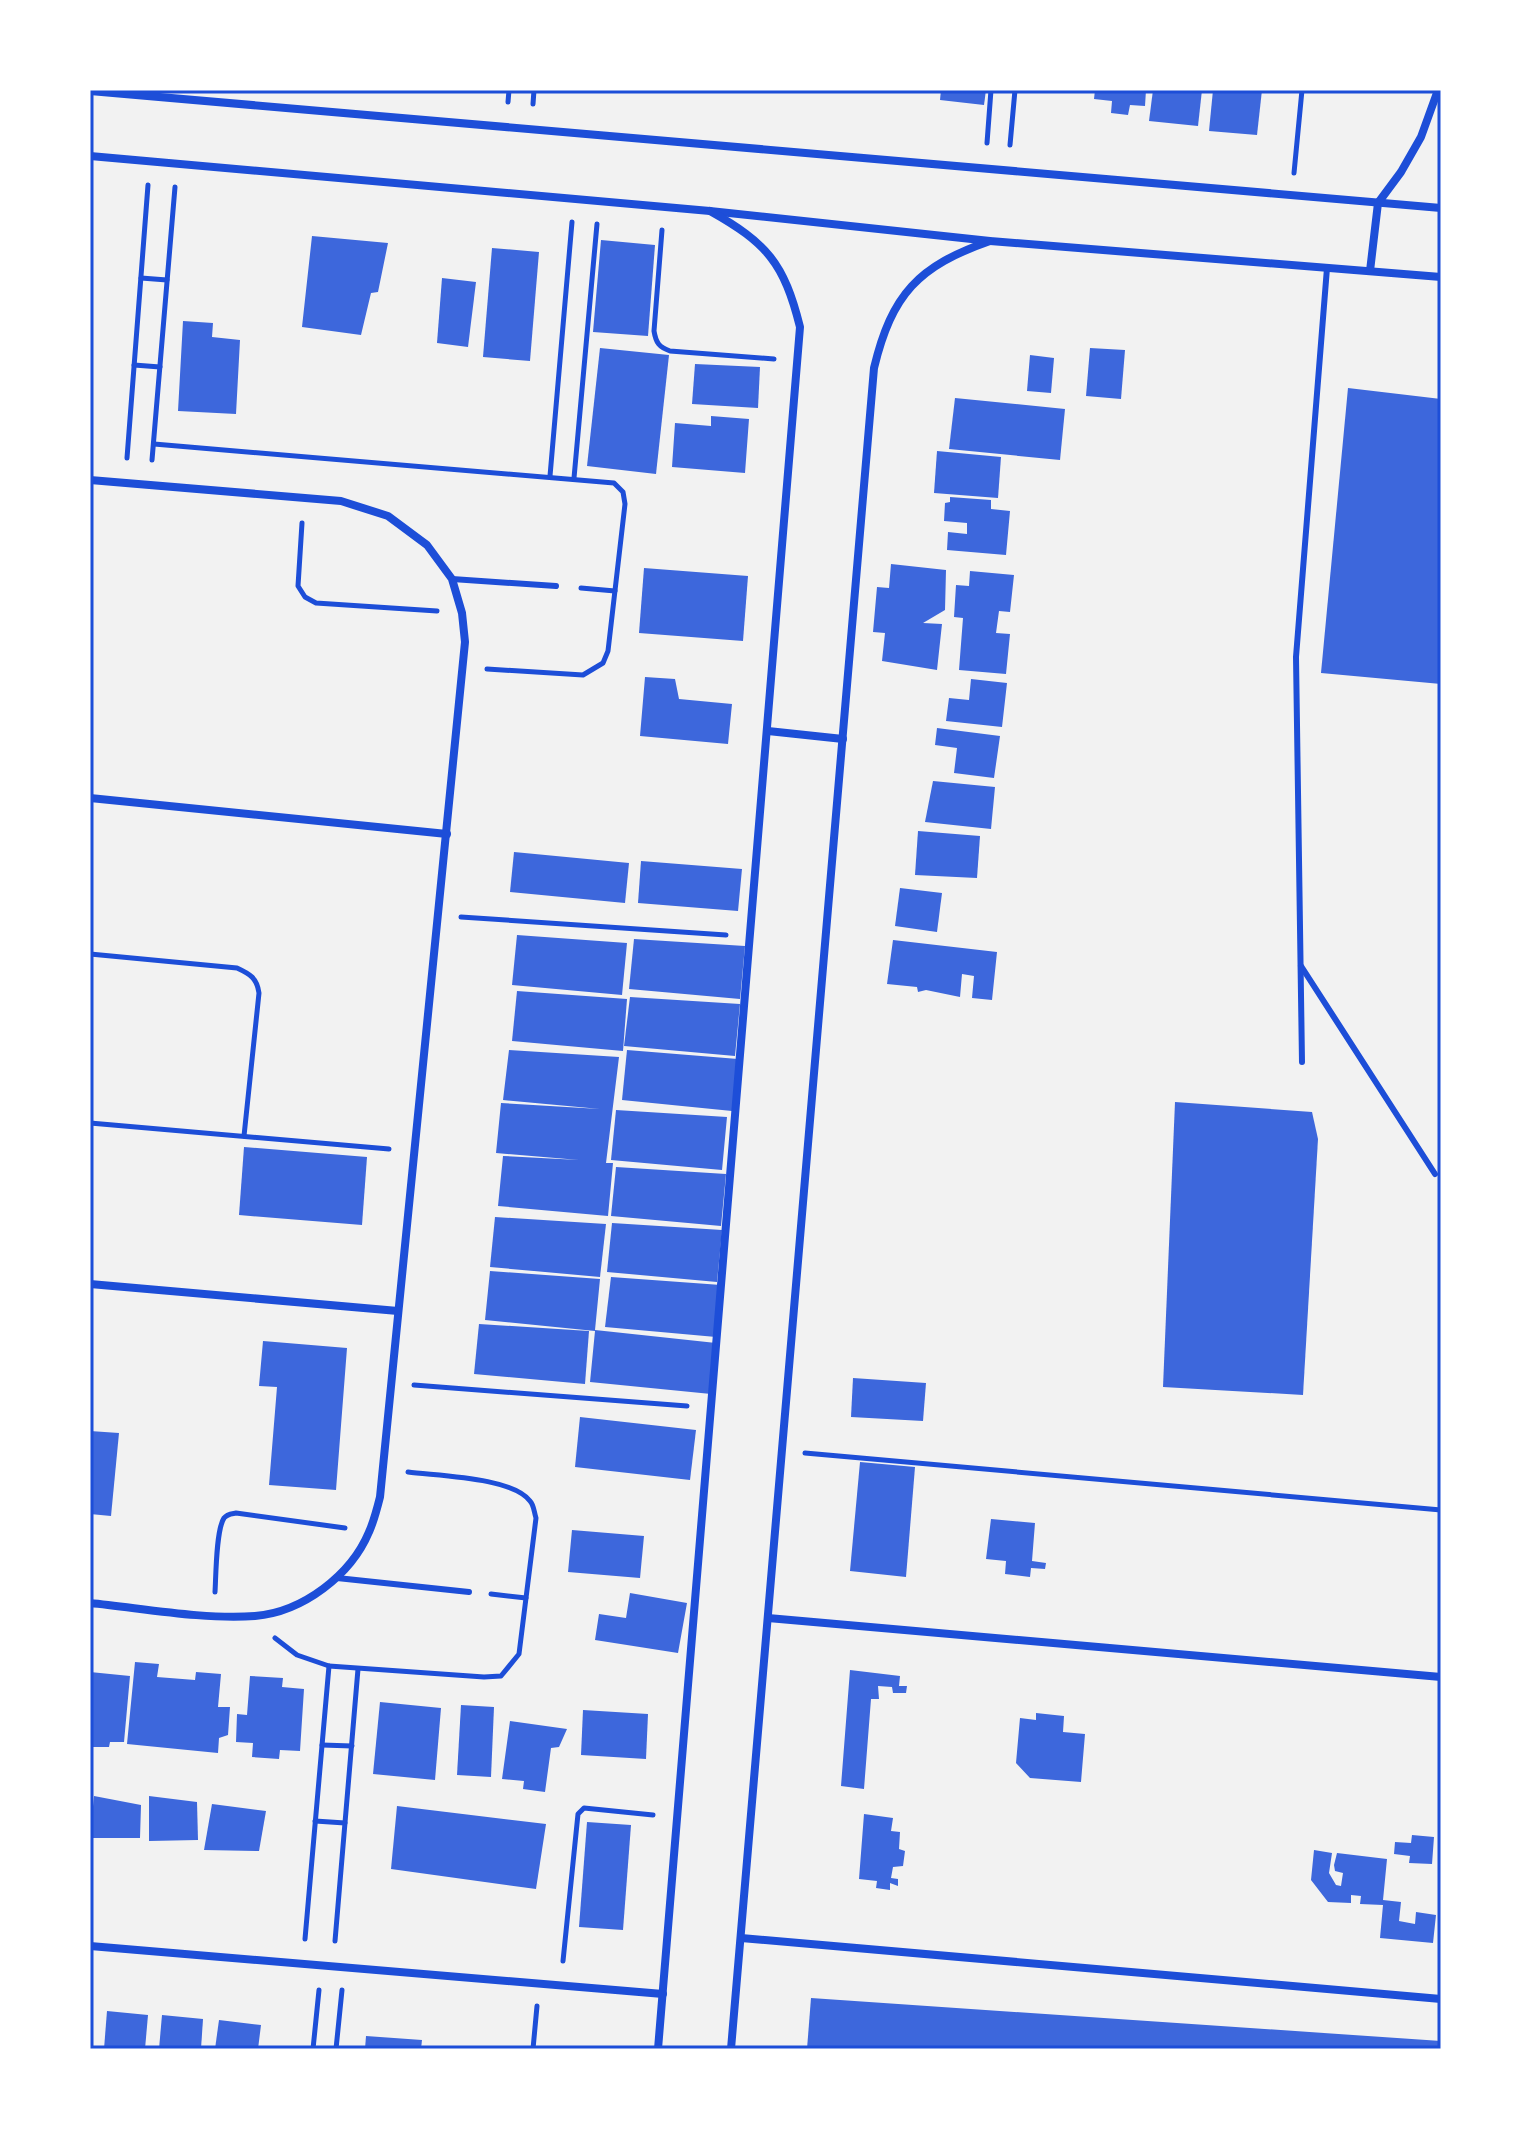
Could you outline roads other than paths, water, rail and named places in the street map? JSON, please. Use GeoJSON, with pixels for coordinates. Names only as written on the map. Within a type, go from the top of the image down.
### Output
{"type":"FeatureCollection","features":[{"type":"Feature","properties":{"kind":"street"},"geometry":{"type":"LineString","coordinates":[[1370,271],[1378,203],[1421,137],[1438,90]]}},
{"type":"Feature","properties":{"kind":"street"},"geometry":{"type":"LineString","coordinates":[[90,91],[1441,208]]}},
{"type":"Feature","properties":{"kind":"street"},"geometry":{"type":"LineString","coordinates":[[90,156],[664,206],[990,241],[1441,277]]}},
{"type":"Feature","properties":{"kind":"street"},"geometry":{"type":"LineString","coordinates":[[658,2049],[800,327],[791,290],[771,257],[743,230],[710,211]]}},
{"type":"Feature","properties":{"kind":"street"},"geometry":{"type":"LineString","coordinates":[[731,2049],[874,368],[883,332],[899,299],[925,272],[956,253],[990,241]]}},
{"type":"Feature","properties":{"kind":"street"},"geometry":{"type":"LineString","coordinates":[[90,480],[341,501],[388,516],[427,545],[452,579],[462,613],[465,642],[380,1497],[370,1532],[356,1556],[337,1578],[300,1603],[257,1616],[213,1615],[90,1603]]}},
{"type":"Feature","properties":{"kind":"street"},"geometry":{"type":"LineString","coordinates":[[768,731],[843,739]]}},
{"type":"Feature","properties":{"kind":"street"},"geometry":{"type":"LineString","coordinates":[[90,798],[447,834]]}},
{"type":"Feature","properties":{"kind":"street"},"geometry":{"type":"LineString","coordinates":[[90,1284],[398,1311]]}},
{"type":"Feature","properties":{"kind":"street"},"geometry":{"type":"LineString","coordinates":[[768,1618],[1441,1677]]}},
{"type":"Feature","properties":{"kind":"street"},"geometry":{"type":"LineString","coordinates":[[741,1938],[1441,1999]]}},
{"type":"Feature","properties":{"kind":"street"},"geometry":{"type":"LineString","coordinates":[[90,1946],[663,1994]]}},
{"type":"Feature","properties":{"kind":"lane"},"geometry":{"type":"LineString","coordinates":[[1302,1062],[1296,645],[1327,268]]}},
{"type":"Feature","properties":{"kind":"lane"},"geometry":{"type":"LineString","coordinates":[[452,579],[556,586]]}},
{"type":"Feature","properties":{"kind":"lane"},"geometry":{"type":"LineString","coordinates":[[1301,966],[1435,1174]]}},
{"type":"Feature","properties":{"kind":"lane"},"geometry":{"type":"LineString","coordinates":[[337,1578],[469,1592]]}}]}
